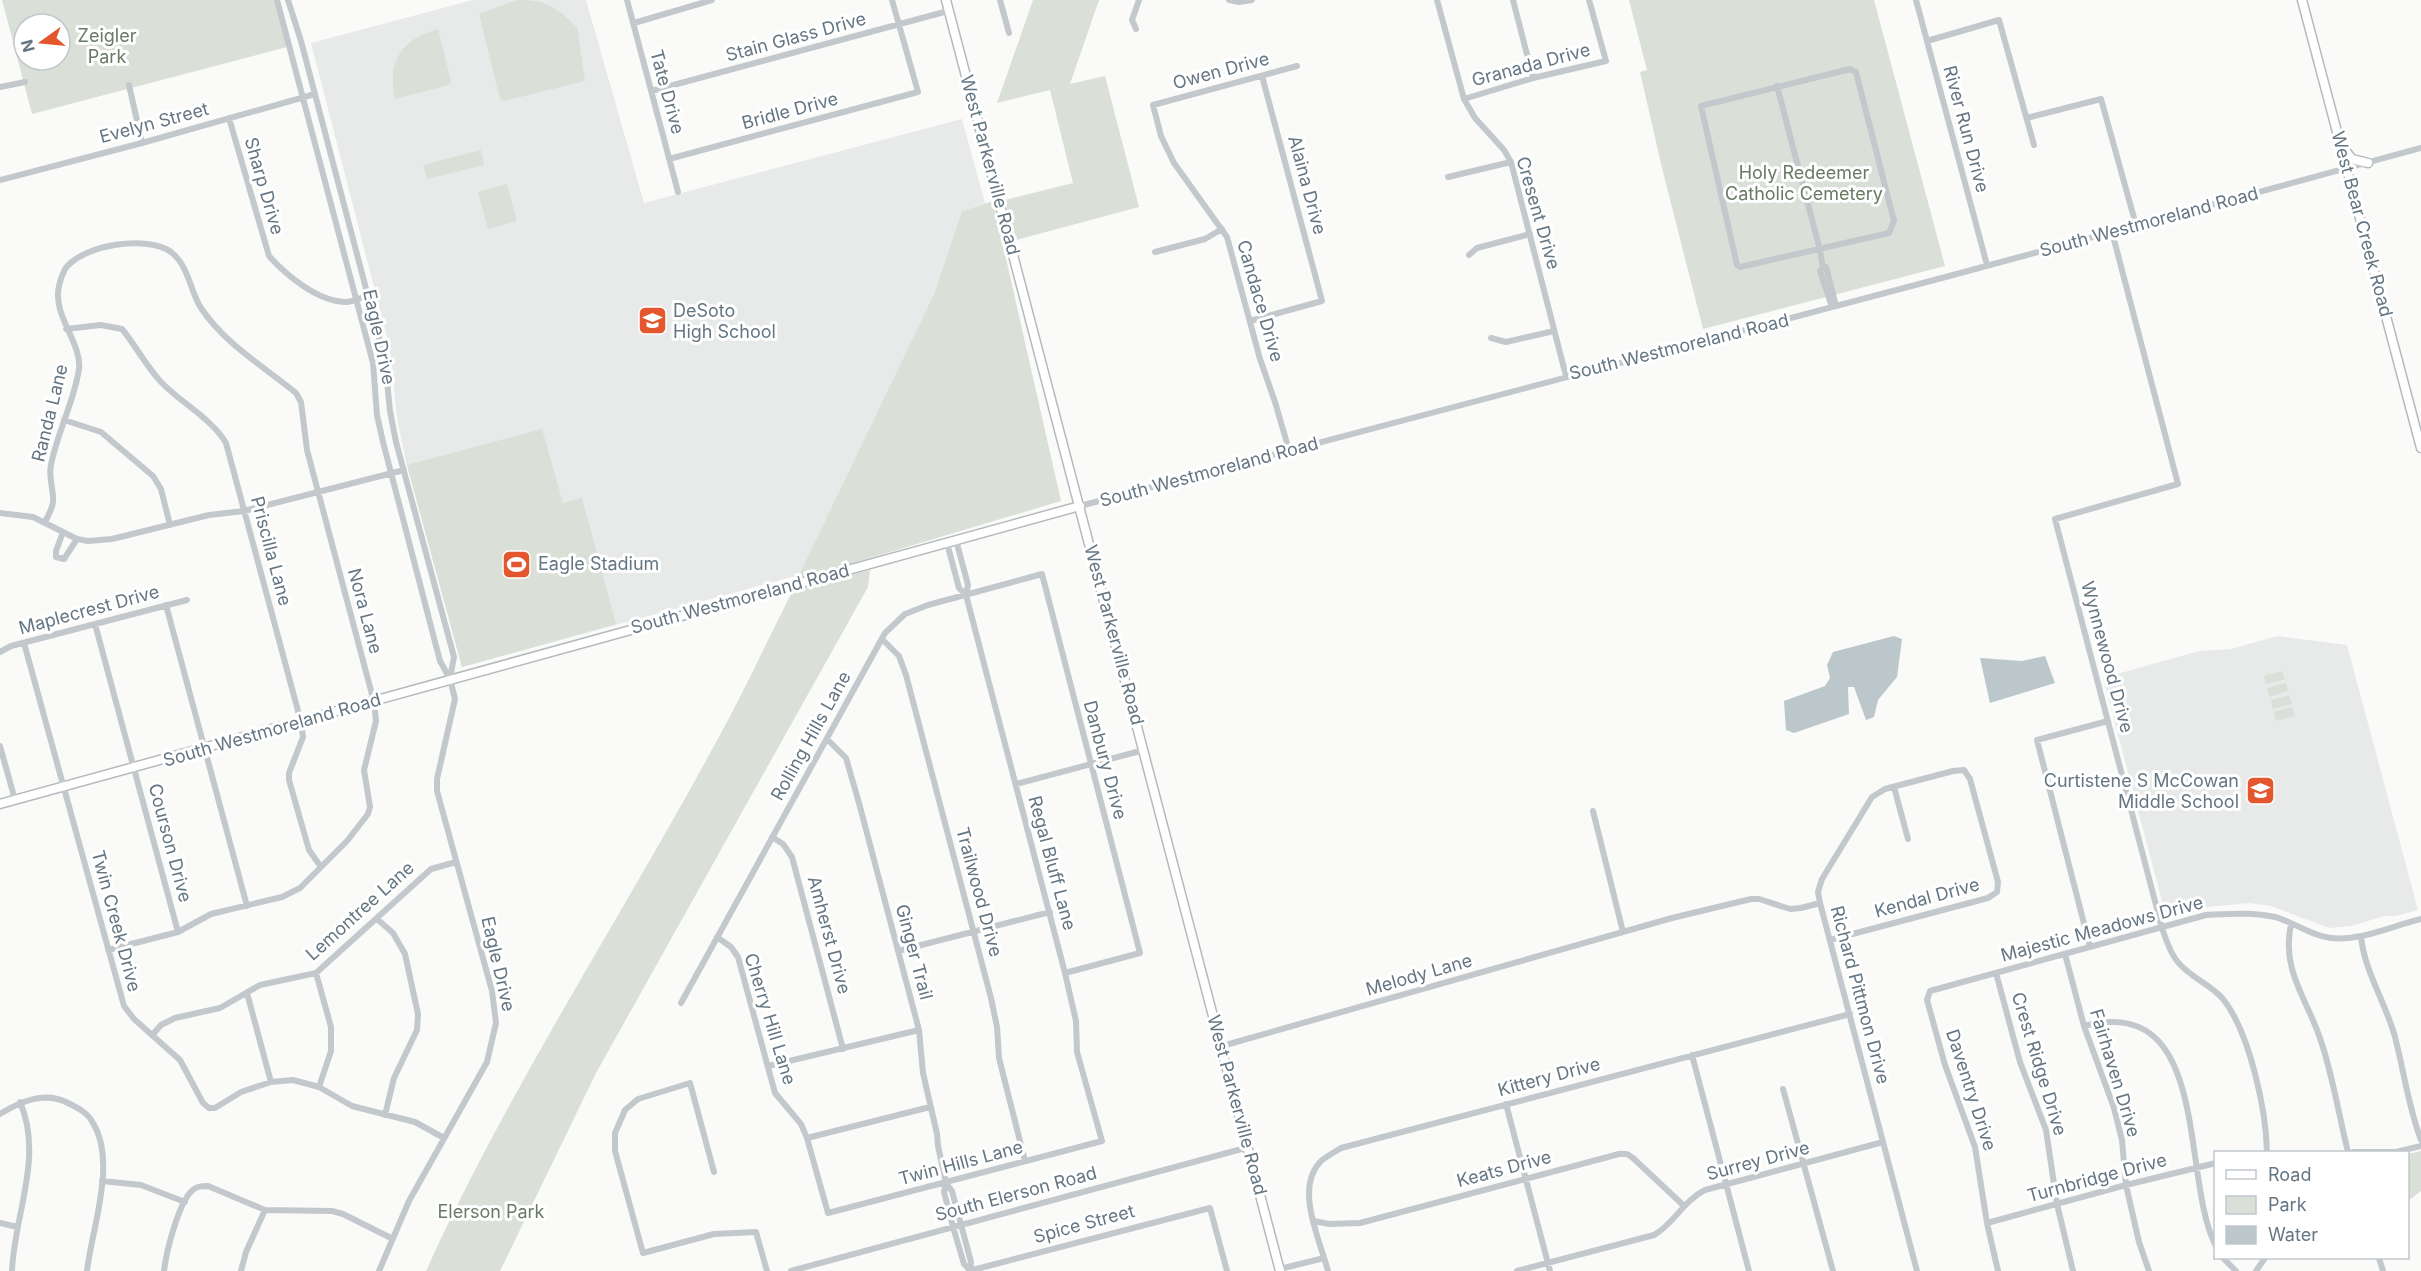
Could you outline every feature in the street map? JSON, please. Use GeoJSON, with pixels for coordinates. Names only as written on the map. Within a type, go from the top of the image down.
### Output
{"type":"FeatureCollection","features":[{"type":"Feature","properties":{"kind":"main road","name":"West Parkerville Road"},"geometry":{"type":"LineString","coordinates":[[946,0],[1280,1270]]}},
{"type":"Feature","properties":{"kind":"main road","name":"West Bear Creek Road"},"geometry":{"type":"LineString","coordinates":[[2302,0],[2421,448]]}},
{"type":"Feature","properties":{"kind":"main road"},"geometry":{"type":"LineString","coordinates":[[2341,144],[2352,159],[2368,163]]}},
{"type":"Feature","properties":{"kind":"main road","name":"South Westmoreland Road"},"geometry":{"type":"LineString","coordinates":[[0,804],[1080,506]]}},
{"type":"Feature","properties":{"kind":"street","name":"Eagle Drive"},"geometry":{"type":"LineString","coordinates":[[277,0],[373,363],[377,415],[391,473],[440,661],[450,679],[455,699],[437,779],[437,791],[492,991],[496,1023],[487,1062],[409,1201],[379,1271]]}},
{"type":"Feature","properties":{"kind":"street","name":"Eagle Drive"},"geometry":{"type":"LineString","coordinates":[[288,0],[300,36],[385,361],[390,411],[454,657],[450,679]]}},
{"type":"Feature","properties":{"kind":"street","name":"Tate Drive"},"geometry":{"type":"LineString","coordinates":[[627,0],[678,192]]}},
{"type":"Feature","properties":{"kind":"street"},"geometry":{"type":"LineString","coordinates":[[634,23],[712,0]]}},
{"type":"Feature","properties":{"kind":"street"},"geometry":{"type":"LineString","coordinates":[[892,0],[900,25]]}},
{"type":"Feature","properties":{"kind":"street"},"geometry":{"type":"LineString","coordinates":[[1000,0],[1009,33]]}},
{"type":"Feature","properties":{"kind":"street"},"geometry":{"type":"LineString","coordinates":[[1136,29],[1132,20],[1139,0]]}},
{"type":"Feature","properties":{"kind":"street"},"geometry":{"type":"LineString","coordinates":[[1229,0],[1252,0]]}},
{"type":"Feature","properties":{"kind":"street","name":"Cresent Drive"},"geometry":{"type":"LineString","coordinates":[[1437,0],[1464,99],[1475,118],[1504,150],[1511,162],[1566,376]]}},
{"type":"Feature","properties":{"kind":"street"},"geometry":{"type":"LineString","coordinates":[[1513,0],[1533,78]]}},
{"type":"Feature","properties":{"kind":"street","name":"Granada Drive"},"geometry":{"type":"LineString","coordinates":[[1464,99],[1533,78],[1606,61],[1589,0]]}},
{"type":"Feature","properties":{"kind":"street","name":"River Run Drive"},"geometry":{"type":"LineString","coordinates":[[1916,0],[1986,265]]}},
{"type":"Feature","properties":{"kind":"street","name":"Stain Glass Drive"},"geometry":{"type":"LineString","coordinates":[[651,92],[948,11]]}},
{"type":"Feature","properties":{"kind":"street"},"geometry":{"type":"LineString","coordinates":[[1927,41],[1999,20],[2034,145]]}},
{"type":"Feature","properties":{"kind":"street","name":"Bridle Drive"},"geometry":{"type":"LineString","coordinates":[[669,159],[918,92],[900,25]]}},
{"type":"Feature","properties":{"kind":"street"},"geometry":{"type":"LineString","coordinates":[[288,39],[300,36]]}},
{"type":"Feature","properties":{"kind":"street","name":"Owen Drive"},"geometry":{"type":"LineString","coordinates":[[1153,105],[1297,66]]}},
{"type":"Feature","properties":{"kind":"street"},"geometry":{"type":"LineString","coordinates":[[1850,69],[1856,72],[1894,221],[1889,233],[1740,267],[1737,265],[1701,106],[1761,93],[1778,86],[1850,69]]}},
{"type":"Feature","properties":{"kind":"street","name":"Alaina Drive"},"geometry":{"type":"LineString","coordinates":[[1250,321],[1322,301],[1262,76]]}},
{"type":"Feature","properties":{"kind":"street"},"geometry":{"type":"LineString","coordinates":[[0,87],[25,82]]}},
{"type":"Feature","properties":{"kind":"street"},"geometry":{"type":"LineString","coordinates":[[129,85],[142,143]]}},
{"type":"Feature","properties":{"kind":"street"},"geometry":{"type":"LineString","coordinates":[[1778,86],[1820,250],[1823,267],[1820,271],[1834,307]]}},
{"type":"Feature","properties":{"kind":"street","name":"Evelyn Street"},"geometry":{"type":"LineString","coordinates":[[0,180],[315,94]]}},
{"type":"Feature","properties":{"kind":"street"},"geometry":{"type":"LineString","coordinates":[[2027,118],[2101,99],[2136,225]]}},
{"type":"Feature","properties":{"kind":"street","name":"Candace Drive"},"geometry":{"type":"LineString","coordinates":[[1153,105],[1161,136],[1174,164],[1222,229],[1231,248],[1250,321],[1289,450]]}},
{"type":"Feature","properties":{"kind":"street","name":"Sharp Drive"},"geometry":{"type":"LineString","coordinates":[[229,118],[269,256],[284,273],[311,291],[345,302],[368,295]]}},
{"type":"Feature","properties":{"kind":"street","name":"South Westmoreland Road"},"geometry":{"type":"LineString","coordinates":[[1080,506],[1834,307],[2421,148]]}},
{"type":"Feature","properties":{"kind":"street"},"geometry":{"type":"LineString","coordinates":[[1448,177],[1511,162]]}},
{"type":"Feature","properties":{"kind":"street"},"geometry":{"type":"LineString","coordinates":[[329,194],[340,190]]}},
{"type":"Feature","properties":{"kind":"street"},"geometry":{"type":"LineString","coordinates":[[1155,252],[1205,239],[1222,229]]}},
{"type":"Feature","properties":{"kind":"street","name":"Wynnewood Drive"},"geometry":{"type":"LineString","coordinates":[[2112,232],[2178,484],[2055,519],[2168,947],[2177,962],[2223,999],[2234,1019],[2254,1072],[2262,1107],[2267,1151]]}},
{"type":"Feature","properties":{"kind":"street"},"geometry":{"type":"LineString","coordinates":[[1469,255],[1477,248],[1530,234]]}},
{"type":"Feature","properties":{"kind":"street","name":"Nora Lane"},"geometry":{"type":"LineString","coordinates":[[87,254],[119,244],[141,242],[157,245],[171,252],[185,270],[200,307],[225,337],[296,393],[301,402],[307,450],[374,702],[376,721],[364,770],[370,807],[368,814],[347,841],[291,894],[211,914],[178,932],[108,950]]}},
{"type":"Feature","properties":{"kind":"street","name":"Randa Lane"},"geometry":{"type":"LineString","coordinates":[[45,523],[53,502],[51,464],[79,369],[76,348],[66,329],[58,288],[66,269],[87,254]]}},
{"type":"Feature","properties":{"kind":"street","name":"Priscilla Lane"},"geometry":{"type":"LineString","coordinates":[[66,329],[101,325],[122,329],[159,380],[179,400],[219,431],[226,443],[301,722],[303,737],[289,773],[289,780],[309,850],[321,867]]}},
{"type":"Feature","properties":{"kind":"street"},"geometry":{"type":"LineString","coordinates":[[1491,338],[1506,342],[1554,331]]}},
{"type":"Feature","properties":{"kind":"street"},"geometry":{"type":"LineString","coordinates":[[64,420],[101,432],[153,476],[161,489],[170,525]]}},
{"type":"Feature","properties":{"kind":"street"},"geometry":{"type":"LineString","coordinates":[[0,513],[17,513],[33,517],[77,539],[112,539],[209,515],[244,511],[404,470]]}},
{"type":"Feature","properties":{"kind":"street"},"geometry":{"type":"LineString","coordinates":[[63,532],[56,551],[60,559],[68,555],[77,539]]}},
{"type":"Feature","properties":{"kind":"street","name":"Regal Bluff Lane"},"geometry":{"type":"LineString","coordinates":[[951,541],[960,588],[966,594],[1050,912],[1076,1021],[1077,1052],[1102,1141]]}},
{"type":"Feature","properties":{"kind":"street","name":"Rolling Hills Lane"},"geometry":{"type":"LineString","coordinates":[[681,1003],[882,639],[905,614],[966,594],[1042,574]]}},
{"type":"Feature","properties":{"kind":"street","name":"Danbury Drive"},"geometry":{"type":"LineString","coordinates":[[1042,574],[1140,953],[1065,973]]}},
{"type":"Feature","properties":{"kind":"street","name":"Maplecrest Drive"},"geometry":{"type":"LineString","coordinates":[[0,652],[24,643],[187,600]]}},
{"type":"Feature","properties":{"kind":"street"},"geometry":{"type":"LineString","coordinates":[[166,605],[247,906]]}},
{"type":"Feature","properties":{"kind":"street","name":"Courson Drive"},"geometry":{"type":"LineString","coordinates":[[95,624],[178,932]]}},
{"type":"Feature","properties":{"kind":"street","name":"Trailwood Drive"},"geometry":{"type":"LineString","coordinates":[[882,639],[899,656],[906,675],[991,998],[1006,1087],[1025,1161]]}},
{"type":"Feature","properties":{"kind":"street","name":"Twin Creek Drive"},"geometry":{"type":"LineString","coordinates":[[24,643],[124,1006],[134,1019],[180,1060],[203,1103],[209,1108],[215,1108],[241,1092],[270,1082],[292,1080],[319,1087],[352,1106],[414,1122],[444,1138]]}},
{"type":"Feature","properties":{"kind":"street"},"geometry":{"type":"LineString","coordinates":[[2090,947],[2037,740],[2108,721]]}},
{"type":"Feature","properties":{"kind":"street","name":"Ginger Trail"},"geometry":{"type":"LineString","coordinates":[[827,739],[846,758],[898,951],[919,1030],[923,1073],[946,1183],[944,1192],[964,1264],[969,1271]]}},
{"type":"Feature","properties":{"kind":"street"},"geometry":{"type":"LineString","coordinates":[[0,746],[15,800]]}},
{"type":"Feature","properties":{"kind":"street"},"geometry":{"type":"LineString","coordinates":[[1016,784],[1144,750]]}},
{"type":"Feature","properties":{"kind":"street","name":"Richard Pittmon Drive"},"geometry":{"type":"LineString","coordinates":[[1917,1271],[1818,891],[1822,879],[1872,797],[1894,787],[1964,770],[1970,779],[1981,817],[1998,882],[1997,892]]}},
{"type":"Feature","properties":{"kind":"street"},"geometry":{"type":"LineString","coordinates":[[1894,787],[1908,839]]}},
{"type":"Feature","properties":{"kind":"street"},"geometry":{"type":"LineString","coordinates":[[1593,810],[1623,932]]}},
{"type":"Feature","properties":{"kind":"street","name":"Amherst Drive"},"geometry":{"type":"LineString","coordinates":[[772,837],[783,844],[792,857],[843,1049]]}},
{"type":"Feature","properties":{"kind":"street","name":"Lemontree Lane"},"geometry":{"type":"LineString","coordinates":[[153,1034],[161,1025],[175,1018],[220,1008],[260,985],[316,973],[431,869],[456,862]]}},
{"type":"Feature","properties":{"kind":"street","name":"Kendal Drive"},"geometry":{"type":"LineString","coordinates":[[1830,940],[1988,898],[1997,892]]}},
{"type":"Feature","properties":{"kind":"street","name":"Melody Lane"},"geometry":{"type":"LineString","coordinates":[[1222,1046],[1623,932],[1751,899],[1759,899],[1790,909],[1820,903]]}},
{"type":"Feature","properties":{"kind":"street"},"geometry":{"type":"LineString","coordinates":[[898,951],[1050,912]]}},
{"type":"Feature","properties":{"kind":"street","name":"Majestic Meadows Drive"},"geometry":{"type":"LineString","coordinates":[[1930,991],[2206,915],[2239,913],[2277,918],[2330,938],[2361,936],[2421,919]]}},
{"type":"Feature","properties":{"kind":"street"},"geometry":{"type":"LineString","coordinates":[[377,918],[393,933],[405,954],[418,1014],[417,1030],[394,1078],[385,1115]]}},
{"type":"Feature","properties":{"kind":"street"},"geometry":{"type":"LineString","coordinates":[[2291,924],[2287,943],[2288,959],[2321,1040],[2348,1151]]}},
{"type":"Feature","properties":{"kind":"street"},"geometry":{"type":"LineString","coordinates":[[2361,936],[2366,961],[2395,1036],[2408,1101],[2421,1140]]}},
{"type":"Feature","properties":{"kind":"street","name":"Cherry Hill Lane"},"geometry":{"type":"LineString","coordinates":[[717,938],[731,947],[738,957],[775,1093],[801,1124],[828,1213]]}},
{"type":"Feature","properties":{"kind":"street","name":"Fairhaven Drive"},"geometry":{"type":"LineString","coordinates":[[2065,954],[2084,1026],[2114,1108],[2122,1140],[2126,1185],[2139,1242],[2149,1271]]}},
{"type":"Feature","properties":{"kind":"street"},"geometry":{"type":"LineString","coordinates":[[316,973],[331,1027],[331,1050],[319,1087]]}},
{"type":"Feature","properties":{"kind":"street","name":"Crest Ridge Drive"},"geometry":{"type":"LineString","coordinates":[[1996,973],[2020,1062],[2046,1130],[2057,1204],[2073,1271]]}},
{"type":"Feature","properties":{"kind":"street","name":"Daventry Drive"},"geometry":{"type":"LineString","coordinates":[[1930,991],[1927,1000],[1945,1065],[1978,1158],[1987,1223],[1998,1271]]}},
{"type":"Feature","properties":{"kind":"street"},"geometry":{"type":"LineString","coordinates":[[247,993],[270,1082]]}},
{"type":"Feature","properties":{"kind":"street","name":"Kittery Drive"},"geometry":{"type":"LineString","coordinates":[[1328,1271],[1309,1197],[1311,1178],[1321,1161],[1341,1148],[1850,1014]]}},
{"type":"Feature","properties":{"kind":"street"},"geometry":{"type":"LineString","coordinates":[[2084,1026],[2098,1022],[2125,1022],[2155,1038],[2166,1051],[2177,1072],[2186,1101],[2193,1134],[2196,1167],[2210,1233],[2214,1242]]}},
{"type":"Feature","properties":{"kind":"street"},"geometry":{"type":"LineString","coordinates":[[768,1066],[919,1030]]}},
{"type":"Feature","properties":{"kind":"street"},"geometry":{"type":"LineString","coordinates":[[1692,1055],[1749,1271]]}},
{"type":"Feature","properties":{"kind":"street"},"geometry":{"type":"LineString","coordinates":[[714,1172],[690,1083],[638,1099],[621,1117],[615,1133],[615,1151],[643,1253],[714,1234],[756,1232],[767,1271]]}},
{"type":"Feature","properties":{"kind":"street"},"geometry":{"type":"LineString","coordinates":[[1784,1089],[1833,1271]]}},
{"type":"Feature","properties":{"kind":"street"},"geometry":{"type":"LineString","coordinates":[[0,1114],[20,1102],[47,1097],[62,1100],[83,1111],[93,1122],[99,1134],[104,1155],[87,1271]]}},
{"type":"Feature","properties":{"kind":"street"},"geometry":{"type":"LineString","coordinates":[[12,1271],[17,1227],[27,1179],[30,1136],[20,1102]]}},
{"type":"Feature","properties":{"kind":"street"},"geometry":{"type":"LineString","coordinates":[[1506,1104],[1550,1271]]}},
{"type":"Feature","properties":{"kind":"street"},"geometry":{"type":"LineString","coordinates":[[807,1138],[930,1107]]}},
{"type":"Feature","properties":{"kind":"street","name":"Twin Hills Lane"},"geometry":{"type":"LineString","coordinates":[[828,1213],[1102,1141]]}},
{"type":"Feature","properties":{"kind":"street","name":"Surrey Drive"},"geometry":{"type":"LineString","coordinates":[[1517,1271],[1654,1235],[1667,1225],[1683,1205],[1694,1196],[1725,1184],[1883,1142]]}},
{"type":"Feature","properties":{"kind":"street"},"geometry":{"type":"LineString","coordinates":[[2400,1151],[2421,1146]]}},
{"type":"Feature","properties":{"kind":"street","name":"South Elerson Road"},"geometry":{"type":"LineString","coordinates":[[790,1271],[1249,1147]]}},
{"type":"Feature","properties":{"kind":"street","name":"Keats Drive"},"geometry":{"type":"LineString","coordinates":[[1314,1221],[1329,1224],[1360,1223],[1627,1154],[1683,1205]]}},
{"type":"Feature","properties":{"kind":"street","name":"Turnbridge Drive"},"geometry":{"type":"LineString","coordinates":[[1987,1223],[2214,1163]]}},
{"type":"Feature","properties":{"kind":"street"},"geometry":{"type":"LineString","coordinates":[[102,1181],[141,1185],[185,1202]]}},
{"type":"Feature","properties":{"kind":"street","name":"Ginger Trail"},"geometry":{"type":"LineString","coordinates":[[946,1183],[952,1191],[971,1262],[969,1271]]}},
{"type":"Feature","properties":{"kind":"street"},"geometry":{"type":"LineString","coordinates":[[164,1271],[169,1241],[185,1202],[192,1190],[208,1185],[265,1210],[332,1211],[343,1214],[393,1239]]}},
{"type":"Feature","properties":{"kind":"street","name":"Spice Street"},"geometry":{"type":"LineString","coordinates":[[969,1271],[1209,1208],[1227,1271]]}},
{"type":"Feature","properties":{"kind":"street"},"geometry":{"type":"LineString","coordinates":[[241,1271],[246,1252],[265,1210]]}},
{"type":"Feature","properties":{"kind":"street"},"geometry":{"type":"LineString","coordinates":[[0,1223],[17,1227]]}},
{"type":"Feature","properties":{"kind":"street"},"geometry":{"type":"LineString","coordinates":[[1280,1270],[1324,1257]]}},
{"type":"Feature","properties":{"kind":"street"},"geometry":{"type":"LineString","coordinates":[[2225,1259],[2236,1271]]}},
{"type":"Feature","properties":{"kind":"shaded area","name":"DeSoto High School"},"geometry":{"type":"Polygon","coordinates":[[[473,0],[586,0],[644,203],[962,119],[985,203],[962,211],[934,294],[799,575],[462,667],[406,462],[397,418],[390,349],[311,43],[473,0]]]}},
{"type":"Feature","properties":{"kind":"shaded area","name":"Curtistene S McCowan Middle School"},"geometry":{"type":"Polygon","coordinates":[[[2277,636],[2347,645],[2418,910],[2396,916],[2384,916],[2352,926],[2329,928],[2271,906],[2250,903],[2196,908],[2166,916],[2103,678],[2199,651],[2231,649],[2277,636]]]}},
{"type":"Feature","properties":{"kind":"green space","name":"Zeigler Park"},"geometry":{"type":"Polygon","coordinates":[[[2,0],[275,0],[287,47],[32,114],[21,72],[72,72],[72,12],[12,12],[12,38],[2,0]]]}},
{"type":"Feature","properties":{"kind":"green space"},"geometry":{"type":"Polygon","coordinates":[[[517,0],[537,1],[551,6],[577,27],[585,81],[504,101],[500,99],[479,14],[517,0]]]}},
{"type":"Feature","properties":{"kind":"green space"},"geometry":{"type":"Polygon","coordinates":[[[1033,0],[1099,0],[1070,84],[1105,76],[1139,207],[1016,240],[1005,200],[1073,183],[1050,90],[997,103],[1033,0]]]}},
{"type":"Feature","properties":{"kind":"green space","name":"Holy Redeemer Catholic Cemetery"},"geometry":{"type":"Polygon","coordinates":[[[1629,0],[1874,0],[1945,266],[1703,329],[1640,72],[1647,70],[1629,0]]]}},
{"type":"Feature","properties":{"kind":"green space"},"geometry":{"type":"Polygon","coordinates":[[[438,29],[451,81],[449,85],[395,99],[393,74],[400,54],[415,39],[438,29]]]}},
{"type":"Feature","properties":{"kind":"green space"},"geometry":{"type":"Polygon","coordinates":[[[481,150],[484,165],[427,179],[423,165],[481,150]]]}},
{"type":"Feature","properties":{"kind":"green space"},"geometry":{"type":"Polygon","coordinates":[[[507,184],[517,221],[488,229],[478,192],[507,184]]]}},
{"type":"Feature","properties":{"kind":"green space"},"geometry":{"type":"Polygon","coordinates":[[[993,201],[1061,501],[800,579],[799,575],[934,294],[962,211],[993,201]]]}},
{"type":"Feature","properties":{"kind":"green space","name":"Eagle Stadium"},"geometry":{"type":"Polygon","coordinates":[[[542,429],[563,503],[582,498],[616,624],[462,667],[407,465],[542,429]]]}},
{"type":"Feature","properties":{"kind":"green space","name":"Elerson Park"},"geometry":{"type":"Polygon","coordinates":[[[870,570],[868,587],[596,1073],[500,1271],[426,1271],[493,1136],[679,810],[745,687],[793,590],[870,570]]]}},
{"type":"Feature","properties":{"kind":"green space"},"geometry":{"type":"Polygon","coordinates":[[[2282,671],[2285,679],[2266,684],[2264,676],[2282,671]]]}},
{"type":"Feature","properties":{"kind":"green space"},"geometry":{"type":"Polygon","coordinates":[[[2286,683],[2288,691],[2269,697],[2267,688],[2286,683]]]}},
{"type":"Feature","properties":{"kind":"green space"},"geometry":{"type":"Polygon","coordinates":[[[2289,695],[2292,704],[2273,709],[2271,700],[2289,695]]]}},
{"type":"Feature","properties":{"kind":"green space"},"geometry":{"type":"Polygon","coordinates":[[[2292,707],[2295,716],[2276,721],[2274,712],[2292,707]]]}},
{"type":"Feature","properties":{"kind":"green space"},"geometry":{"type":"Polygon","coordinates":[[[2421,1151],[2421,1191],[2409,1200],[2409,1154],[2421,1151]]]}},
{"type":"Feature","properties":{"kind":"water"},"geometry":{"type":"Polygon","coordinates":[[[1894,636],[1902,639],[1897,677],[1878,700],[1874,717],[1866,720],[1854,687],[1848,687],[1849,714],[1794,733],[1786,730],[1784,701],[1825,686],[1830,678],[1827,665],[1833,652],[1894,636]]]}},
{"type":"Feature","properties":{"kind":"water"},"geometry":{"type":"Polygon","coordinates":[[[2045,656],[2055,683],[1990,703],[1980,658],[2022,661],[2045,656]]]}},
{"type":"Feature","properties":{"kind":"place","name":"DeSoto High School"},"geometry":{"type":"Point","coordinates":[652,321]}},
{"type":"Feature","properties":{"kind":"place","name":"Eagle Stadium"},"geometry":{"type":"Point","coordinates":[517,564]}},
{"type":"Feature","properties":{"kind":"place","name":"Curtistene S McCowan Middle School"},"geometry":{"type":"Point","coordinates":[2260,791]}}]}
